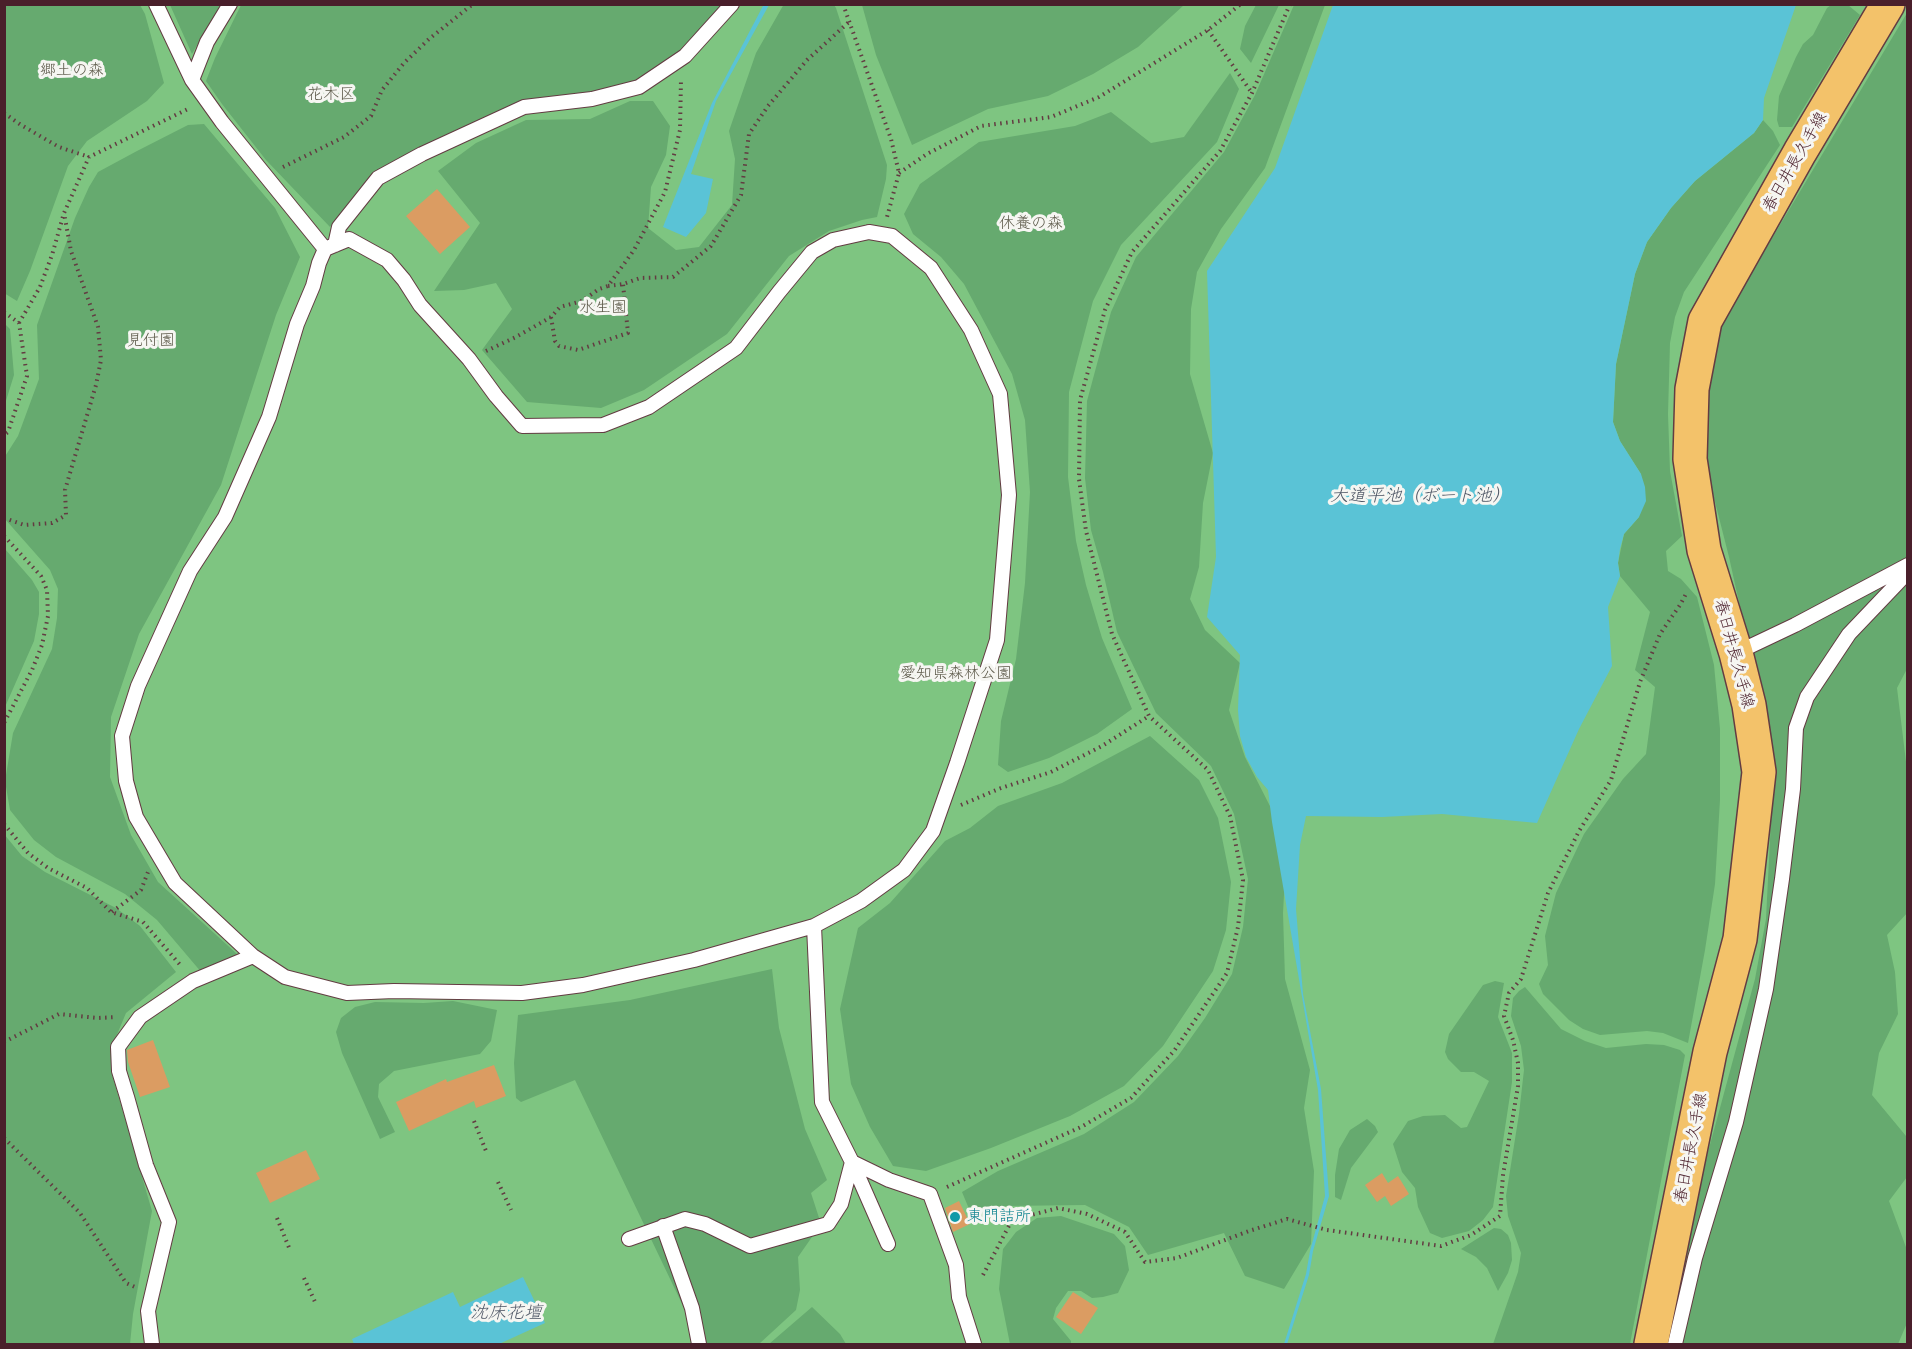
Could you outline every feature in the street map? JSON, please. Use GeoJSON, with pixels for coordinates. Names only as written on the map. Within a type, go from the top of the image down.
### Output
{"type":"FeatureCollection","features":[{"type":"Feature","properties":{"kind":"main road","name":"春日井長久手線"},"geometry":{"type":"LineString","coordinates":[[1651,1344],[1710,1052],[1740,939],[1759,772],[1749,705],[1736,653],[1704,550],[1690,459],[1692,389],[1705,321],[1800,152],[1888,4]]}},
{"type":"Feature","properties":{"kind":"lane"},"geometry":{"type":"LineString","coordinates":[[156,4],[192,80],[206,100],[266,174],[330,247]]}},
{"type":"Feature","properties":{"kind":"lane"},"geometry":{"type":"LineString","coordinates":[[192,80],[207,42],[230,4]]}},
{"type":"Feature","properties":{"kind":"lane"},"geometry":{"type":"LineString","coordinates":[[330,247],[349,239],[387,260],[404,280],[420,305],[462,351],[495,396],[522,426],[603,425],[649,407],[736,348],[812,252],[833,240],[869,232],[892,236],[931,268],[971,330],[1000,394],[1009,495],[997,640],[933,831],[904,870],[861,900],[814,926],[694,960],[583,985],[522,993],[394,991],[347,993],[285,977],[253,956],[175,883],[136,817],[126,781],[122,736],[138,686],[190,571],[225,517],[269,417],[297,324],[313,286],[319,263],[330,247],[339,227],[378,178],[422,154],[524,107],[592,99],[639,87],[685,56],[732,4]]}},
{"type":"Feature","properties":{"kind":"lane"},"geometry":{"type":"LineString","coordinates":[[1736,653],[1795,625],[1908,565]]}},
{"type":"Feature","properties":{"kind":"lane"},"geometry":{"type":"LineString","coordinates":[[1675,1344],[1695,1258],[1737,1122],[1766,989],[1784,868],[1793,789],[1796,728],[1807,697],[1849,634],[1908,572]]}},
{"type":"Feature","properties":{"kind":"lane"},"geometry":{"type":"LineString","coordinates":[[814,926],[822,1102],[852,1162],[888,1244]]}},
{"type":"Feature","properties":{"kind":"lane"},"geometry":{"type":"LineString","coordinates":[[152,1344],[148,1311],[169,1222],[146,1165],[126,1097],[119,1071],[118,1047],[140,1017],[193,981],[253,956]]}},
{"type":"Feature","properties":{"kind":"lane"},"geometry":{"type":"LineString","coordinates":[[852,1162],[889,1180],[930,1194],[957,1265],[959,1297],[974,1344]]}},
{"type":"Feature","properties":{"kind":"lane"},"geometry":{"type":"LineString","coordinates":[[629,1239],[685,1219],[705,1224],[750,1246],[828,1224],[841,1204],[852,1162]]}},
{"type":"Feature","properties":{"kind":"lane"},"geometry":{"type":"LineString","coordinates":[[663,1226],[692,1308],[699,1344]]}},
{"type":"Feature","properties":{"kind":"path"},"geometry":{"type":"LineString","coordinates":[[266,174],[344,137],[371,116],[382,90],[404,63],[429,39],[473,4]]}},
{"type":"Feature","properties":{"kind":"path"},"geometry":{"type":"LineString","coordinates":[[843,4],[891,139],[899,173],[889,211],[879,234]]}},
{"type":"Feature","properties":{"kind":"path"},"geometry":{"type":"LineString","coordinates":[[899,173],[927,154],[981,126],[1051,117],[1099,97],[1208,30],[1241,4]]}},
{"type":"Feature","properties":{"kind":"path"},"geometry":{"type":"LineString","coordinates":[[930,1194],[1081,1127],[1131,1098],[1174,1052],[1227,973],[1238,927],[1243,880],[1230,816],[1208,770],[1149,716],[1112,634],[1086,531],[1079,478],[1080,400],[1105,310],[1132,252],[1220,151],[1252,93],[1290,4]]}},
{"type":"Feature","properties":{"kind":"path"},"geometry":{"type":"LineString","coordinates":[[462,351],[486,351],[516,338],[551,318],[560,307],[582,301],[599,289],[640,278],[673,277],[711,246],[741,195],[749,134],[768,106],[807,60],[849,22]]}},
{"type":"Feature","properties":{"kind":"path"},"geometry":{"type":"LineString","coordinates":[[1208,30],[1252,93]]}},
{"type":"Feature","properties":{"kind":"path"},"geometry":{"type":"LineString","coordinates":[[608,286],[634,250],[664,192],[680,130],[681,77]]}},
{"type":"Feature","properties":{"kind":"path"},"geometry":{"type":"LineString","coordinates":[[4,435],[8,432],[27,376],[19,323],[40,287],[64,213],[89,157],[206,100]]}},
{"type":"Feature","properties":{"kind":"path"},"geometry":{"type":"LineString","coordinates":[[4,113],[59,147],[89,157]]}},
{"type":"Feature","properties":{"kind":"path"},"geometry":{"type":"LineString","coordinates":[[4,518],[24,525],[52,523],[66,515],[65,490],[98,377],[101,360],[98,327],[71,251],[64,213]]}},
{"type":"Feature","properties":{"kind":"path"},"geometry":{"type":"LineString","coordinates":[[551,318],[555,341],[559,346],[578,350],[628,333],[623,284]]}},
{"type":"Feature","properties":{"kind":"path"},"geometry":{"type":"LineString","coordinates":[[4,312],[19,323]]}},
{"type":"Feature","properties":{"kind":"path"},"geometry":{"type":"LineString","coordinates":[[4,536],[41,576],[47,590],[48,616],[42,645],[32,670],[4,723]]}},
{"type":"Feature","properties":{"kind":"path"},"geometry":{"type":"LineString","coordinates":[[983,1275],[1012,1220],[1058,1208],[1087,1214],[1125,1232],[1146,1262],[1177,1258],[1249,1230],[1287,1219],[1327,1230],[1442,1246],[1471,1235],[1500,1216],[1503,1175],[1518,1086],[1518,1063],[1504,1016],[1509,993],[1521,979],[1548,892],[1579,831],[1611,780],[1640,682],[1660,634],[1680,605]]}},
{"type":"Feature","properties":{"kind":"path"},"geometry":{"type":"LineString","coordinates":[[937,819],[991,792],[1051,772],[1102,746],[1149,716]]}},
{"type":"Feature","properties":{"kind":"path"},"geometry":{"type":"LineString","coordinates":[[4,824],[28,853],[48,868],[87,888],[111,912],[143,922],[193,981]]}},
{"type":"Feature","properties":{"kind":"path"},"geometry":{"type":"LineString","coordinates":[[111,912],[141,890],[156,852]]}},
{"type":"Feature","properties":{"kind":"path"},"geometry":{"type":"LineString","coordinates":[[4,1042],[59,1014],[98,1018],[140,1017]]}},
{"type":"Feature","properties":{"kind":"path"},"geometry":{"type":"LineString","coordinates":[[474,1121],[486,1151]]}},
{"type":"Feature","properties":{"kind":"path"},"geometry":{"type":"LineString","coordinates":[[4,1138],[80,1213],[126,1283],[151,1294]]}},
{"type":"Feature","properties":{"kind":"path"},"geometry":{"type":"LineString","coordinates":[[498,1182],[511,1209]]}},
{"type":"Feature","properties":{"kind":"path"},"geometry":{"type":"LineString","coordinates":[[277,1218],[290,1250]]}},
{"type":"Feature","properties":{"kind":"path"},"geometry":{"type":"LineString","coordinates":[[304,1278],[316,1304]]}},
{"type":"Feature","properties":{"kind":"green space","name":"水生園"},"geometry":{"type":"Polygon","coordinates":[[[784,4],[834,5],[836,8],[887,165],[877,217],[829,231],[789,256],[727,334],[644,390],[601,408],[527,402],[482,350],[512,309],[496,283],[464,290],[434,291],[480,223],[438,171],[476,143],[526,120],[590,119],[630,101],[653,101],[670,126],[666,155],[651,187],[648,228],[676,250],[699,247],[732,205],[735,159],[729,131],[756,53],[784,4]]]}},
{"type":"Feature","properties":{"kind":"green space"},"geometry":{"type":"Polygon","coordinates":[[[862,4],[1184,5],[1138,47],[1093,74],[1048,96],[988,109],[912,145],[876,55],[862,4]]]}},
{"type":"Feature","properties":{"kind":"green space","name":"郷土の森"},"geometry":{"type":"Polygon","coordinates":[[[4,5],[140,5],[145,14],[164,83],[147,101],[87,141],[68,166],[17,301],[4,293],[4,5]]]}},
{"type":"Feature","properties":{"kind":"green space","name":"愛知県森林公園"},"geometry":{"type":"Polygon","coordinates":[[[5,5],[1907,5],[1907,1344],[5,1344],[5,5]]]}},
{"type":"Feature","properties":{"kind":"green space"},"geometry":{"type":"Polygon","coordinates":[[[170,5],[220,5],[192,54],[170,5]]]}},
{"type":"Feature","properties":{"kind":"green space","name":"花木区"},"geometry":{"type":"Polygon","coordinates":[[[241,5],[724,5],[681,51],[637,81],[590,92],[522,102],[376,174],[330,227],[266,160],[206,81],[241,5]]]}},
{"type":"Feature","properties":{"kind":"green space"},"geometry":{"type":"Polygon","coordinates":[[[1256,5],[1279,5],[1251,63],[1240,49],[1245,26],[1256,5]]]}},
{"type":"Feature","properties":{"kind":"green space"},"geometry":{"type":"Polygon","coordinates":[[[1294,5],[1325,5],[1265,168],[1221,229],[1197,272],[1191,309],[1190,374],[1213,453],[1203,503],[1199,567],[1190,599],[1205,630],[1240,663],[1229,710],[1245,757],[1275,816],[1286,858],[1283,913],[1285,979],[1310,1070],[1304,1108],[1314,1171],[1311,1244],[1284,1289],[1245,1276],[1224,1233],[1148,1255],[1129,1227],[1085,1205],[1005,1206],[972,1216],[962,1192],[998,1171],[1084,1134],[1134,1102],[1178,1056],[1232,974],[1243,927],[1248,879],[1234,814],[1211,766],[1156,713],[1117,632],[1091,530],[1085,478],[1087,401],[1111,312],[1136,257],[1224,152],[1255,95],[1294,5]]]}},
{"type":"Feature","properties":{"kind":"green space"},"geometry":{"type":"Polygon","coordinates":[[[1831,5],[1848,5],[1860,15],[1792,127],[1779,127],[1777,120],[1779,96],[1803,44],[1813,35],[1827,8],[1831,5]]]}},
{"type":"Feature","properties":{"kind":"green space"},"geometry":{"type":"Polygon","coordinates":[[[1907,13],[1908,667],[1897,688],[1907,770],[1908,912],[1887,935],[1895,972],[1898,1014],[1879,1053],[1872,1095],[1906,1136],[1907,1177],[1889,1201],[1907,1250],[1907,1323],[1898,1344],[1666,1344],[1689,1222],[1755,979],[1766,919],[1774,760],[1705,451],[1706,413],[1717,330],[1907,13]]]}},
{"type":"Feature","properties":{"kind":"green space","name":"休養の森"},"geometry":{"type":"Polygon","coordinates":[[[1230,73],[1239,89],[1217,142],[1121,245],[1093,301],[1069,392],[1068,477],[1076,541],[1102,638],[1132,709],[1097,734],[1049,758],[1008,772],[998,765],[1001,721],[1016,659],[1025,583],[1030,492],[1025,420],[1012,374],[964,284],[941,257],[913,234],[904,214],[920,184],[979,142],[1075,126],[1111,112],[1151,143],[1184,137],[1230,73]]]}},
{"type":"Feature","properties":{"kind":"green space"},"geometry":{"type":"Polygon","coordinates":[[[1763,120],[1773,131],[1780,145],[1684,292],[1675,317],[1670,343],[1668,414],[1670,471],[1682,536],[1666,551],[1668,571],[1681,579],[1697,597],[1714,665],[1720,729],[1720,800],[1715,884],[1705,950],[1688,1043],[1663,1033],[1647,1031],[1600,1035],[1583,1029],[1569,1020],[1543,994],[1539,984],[1548,965],[1545,936],[1556,893],[1584,834],[1623,779],[1646,754],[1655,687],[1635,670],[1650,612],[1620,576],[1618,563],[1624,534],[1639,517],[1641,474],[1620,441],[1613,422],[1616,364],[1635,274],[1647,242],[1671,208],[1695,181],[1754,133],[1763,120]]]}},
{"type":"Feature","properties":{"kind":"green space","name":"見付園"},"geometry":{"type":"Polygon","coordinates":[[[204,124],[275,208],[300,257],[276,315],[221,485],[139,634],[111,717],[110,777],[131,835],[158,882],[237,954],[202,973],[157,920],[125,894],[56,857],[34,840],[10,810],[5,781],[13,733],[52,649],[57,618],[58,589],[50,570],[5,519],[4,458],[18,436],[39,379],[37,325],[75,218],[89,187],[98,172],[188,125],[204,124]]]}},
{"type":"Feature","properties":{"kind":"green space"},"geometry":{"type":"Polygon","coordinates":[[[5,324],[10,329],[14,375],[5,404],[5,324]]]}},
{"type":"Feature","properties":{"kind":"green space"},"geometry":{"type":"Polygon","coordinates":[[[5,549],[32,580],[39,592],[39,614],[34,641],[5,707],[5,549]]]}},
{"type":"Feature","properties":{"kind":"green space"},"geometry":{"type":"Polygon","coordinates":[[[1150,736],[1199,780],[1218,818],[1231,882],[1226,930],[1213,971],[1163,1046],[1124,1086],[1070,1116],[926,1171],[893,1166],[870,1127],[851,1084],[840,1009],[858,928],[890,903],[945,841],[970,828],[998,806],[1062,783],[1150,736]]]}},
{"type":"Feature","properties":{"kind":"green space"},"geometry":{"type":"Polygon","coordinates":[[[4,834],[22,856],[45,872],[116,908],[140,926],[176,972],[126,1013],[111,1049],[111,1071],[152,1211],[133,1314],[130,1344],[5,1344],[4,834]]]}},
{"type":"Feature","properties":{"kind":"green space"},"geometry":{"type":"Polygon","coordinates":[[[772,969],[779,1028],[805,1129],[827,1180],[811,1193],[821,1224],[798,1257],[800,1290],[796,1310],[759,1344],[708,1344],[694,1329],[575,1080],[521,1102],[516,1098],[514,1063],[518,1015],[630,1000],[772,969]]]}},
{"type":"Feature","properties":{"kind":"green space"},"geometry":{"type":"Polygon","coordinates":[[[1495,981],[1504,983],[1498,1017],[1512,1053],[1512,1082],[1493,1207],[1483,1220],[1469,1231],[1442,1238],[1430,1233],[1418,1207],[1415,1188],[1402,1172],[1393,1144],[1408,1121],[1423,1116],[1445,1115],[1461,1128],[1467,1127],[1489,1081],[1474,1072],[1461,1072],[1448,1059],[1445,1052],[1449,1034],[1483,985],[1495,981]]]}},
{"type":"Feature","properties":{"kind":"green space"},"geometry":{"type":"Polygon","coordinates":[[[1525,987],[1561,1029],[1585,1041],[1606,1048],[1646,1044],[1664,1045],[1680,1050],[1685,1055],[1630,1344],[1493,1344],[1518,1272],[1521,1253],[1508,1216],[1506,1196],[1524,1070],[1521,1046],[1511,1016],[1513,998],[1525,987]]]}},
{"type":"Feature","properties":{"kind":"green space"},"geometry":{"type":"Polygon","coordinates":[[[453,1001],[497,1010],[491,1041],[480,1054],[394,1071],[379,1084],[378,1097],[395,1132],[380,1139],[342,1053],[336,1032],[341,1018],[355,1007],[375,1002],[453,1001]]]}},
{"type":"Feature","properties":{"kind":"green space"},"geometry":{"type":"Polygon","coordinates":[[[1367,1119],[1378,1132],[1351,1168],[1341,1200],[1335,1197],[1335,1175],[1339,1149],[1350,1130],[1367,1119]]]}},
{"type":"Feature","properties":{"kind":"green space"},"geometry":{"type":"Polygon","coordinates":[[[1061,1216],[1114,1234],[1125,1246],[1129,1270],[1118,1293],[1092,1298],[1081,1291],[1068,1291],[1056,1308],[1053,1319],[1071,1344],[1010,1344],[999,1289],[1003,1249],[1016,1232],[1037,1218],[1061,1216]]]}},
{"type":"Feature","properties":{"kind":"green space"},"geometry":{"type":"Polygon","coordinates":[[[1494,1228],[1501,1229],[1508,1235],[1511,1243],[1512,1260],[1498,1291],[1487,1268],[1476,1257],[1461,1249],[1494,1228]]]}},
{"type":"Feature","properties":{"kind":"green space"},"geometry":{"type":"Polygon","coordinates":[[[812,1307],[840,1334],[846,1344],[769,1344],[812,1307]]]}},
{"type":"Feature","properties":{"kind":"water"},"geometry":{"type":"Polygon","coordinates":[[[764,4],[769,5],[716,101],[691,174],[713,179],[706,213],[686,237],[663,227],[712,103],[764,4]]]}},
{"type":"Feature","properties":{"kind":"water","name":"大道平池（ボート池）"},"geometry":{"type":"Polygon","coordinates":[[[1333,5],[1796,5],[1764,98],[1763,120],[1754,133],[1695,181],[1671,208],[1647,242],[1635,274],[1616,364],[1613,422],[1620,441],[1641,474],[1646,501],[1639,517],[1624,534],[1618,563],[1620,576],[1608,607],[1612,666],[1579,729],[1537,823],[1442,814],[1382,817],[1306,816],[1300,845],[1296,909],[1303,994],[1321,1089],[1329,1196],[1313,1251],[1309,1275],[1287,1344],[1284,1344],[1306,1274],[1325,1196],[1318,1090],[1268,790],[1257,777],[1246,757],[1240,736],[1238,710],[1240,655],[1207,617],[1216,557],[1207,271],[1275,168],[1333,5]]]}},
{"type":"Feature","properties":{"kind":"water","name":"沈床花壇"},"geometry":{"type":"Polygon","coordinates":[[[523,1277],[545,1323],[499,1344],[354,1344],[352,1339],[453,1292],[460,1307],[523,1277]]]}},
{"type":"Feature","properties":{"kind":"building"},"geometry":{"type":"Polygon","coordinates":[[[437,189],[470,227],[440,254],[406,216],[437,189]]]}},
{"type":"Feature","properties":{"kind":"building"},"geometry":{"type":"Polygon","coordinates":[[[153,1040],[170,1087],[140,1097],[128,1062],[127,1050],[153,1040]]]}},
{"type":"Feature","properties":{"kind":"building"},"geometry":{"type":"Polygon","coordinates":[[[494,1065],[506,1096],[476,1108],[474,1101],[409,1131],[396,1102],[446,1079],[447,1082],[494,1065]]]}},
{"type":"Feature","properties":{"kind":"building"},"geometry":{"type":"Polygon","coordinates":[[[306,1150],[320,1179],[270,1203],[256,1173],[306,1150]]]}},
{"type":"Feature","properties":{"kind":"building"},"geometry":{"type":"Polygon","coordinates":[[[1382,1173],[1388,1183],[1398,1176],[1409,1194],[1391,1206],[1385,1196],[1377,1202],[1365,1185],[1382,1173]]]}},
{"type":"Feature","properties":{"kind":"building","name":"東門詰所"},"geometry":{"type":"Polygon","coordinates":[[[959,1201],[970,1224],[953,1232],[945,1208],[959,1201]]]}},
{"type":"Feature","properties":{"kind":"building"},"geometry":{"type":"Polygon","coordinates":[[[1073,1292],[1098,1308],[1081,1334],[1056,1317],[1073,1292]]]}},
{"type":"Feature","properties":{"kind":"place","name":"東門詰所"},"geometry":{"type":"Point","coordinates":[955,1217]}}]}
